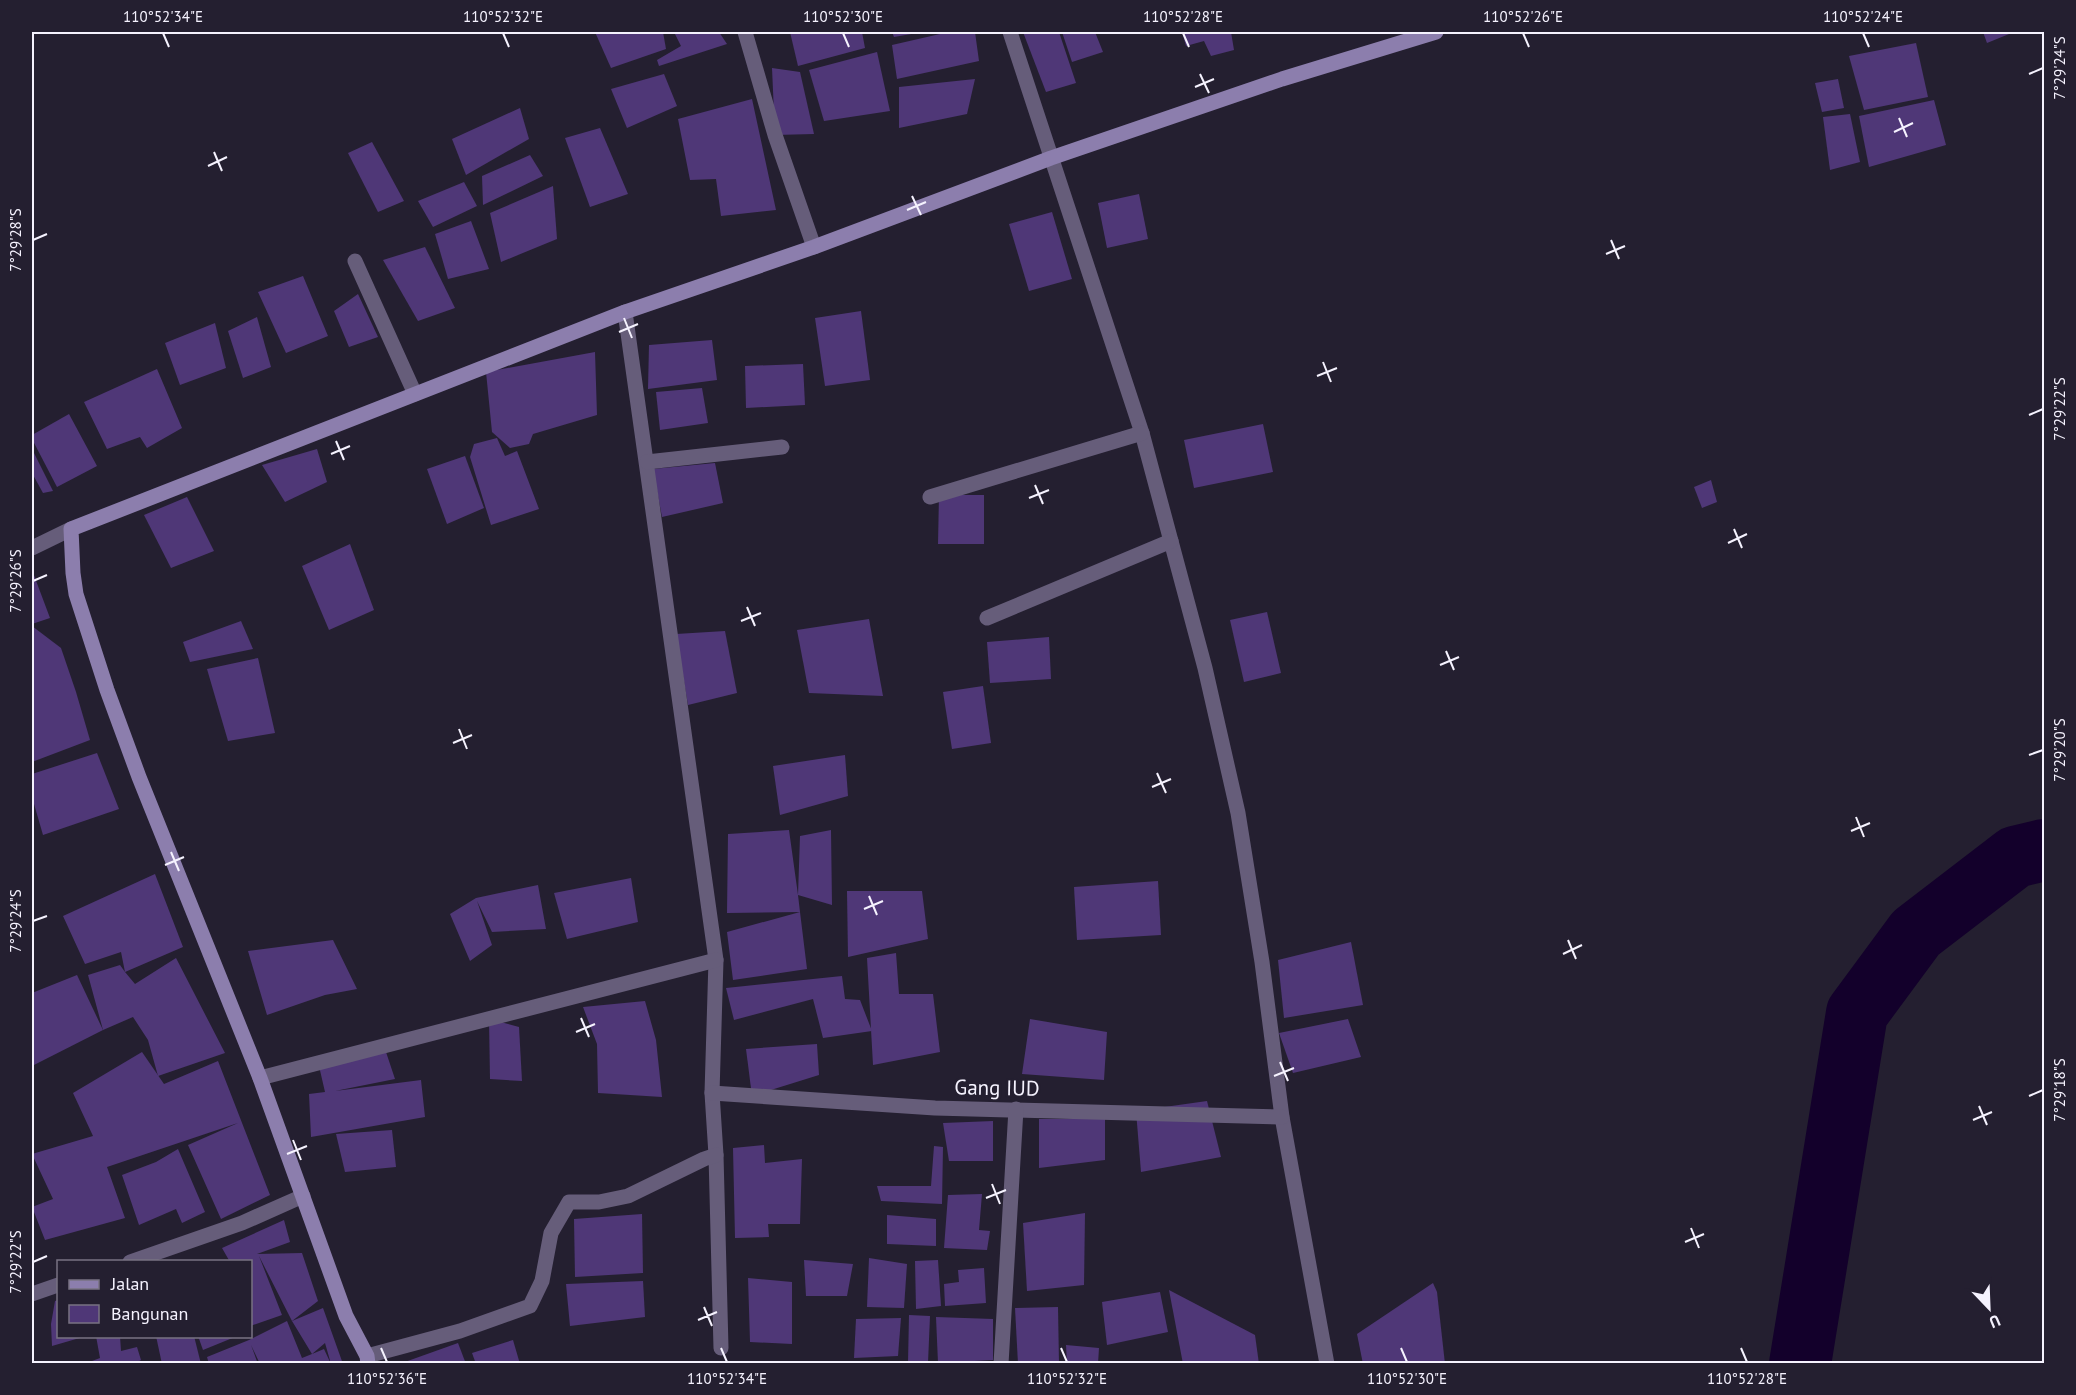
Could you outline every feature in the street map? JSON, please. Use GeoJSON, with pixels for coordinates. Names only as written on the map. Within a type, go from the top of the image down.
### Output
{"type":"FeatureCollection","features":[{"type":"Feature","properties":{"kind":"main road"},"geometry":{"type":"LineString","coordinates":[[368,1360],[346,1316],[260,1078],[139,777],[104,680],[76,594],[71,529],[625,312],[814,246],[1051,158],[1282,79],[1436,32]]}},
{"type":"Feature","properties":{"kind":"street"},"geometry":{"type":"LineString","coordinates":[[745,32],[775,135],[814,246]]}},
{"type":"Feature","properties":{"kind":"street"},"geometry":{"type":"LineString","coordinates":[[1010,32],[1142,433],[1205,668],[1238,813],[1262,962],[1282,1117],[1327,1364]]}},
{"type":"Feature","properties":{"kind":"street"},"geometry":{"type":"LineString","coordinates":[[355,261],[415,394]]}},
{"type":"Feature","properties":{"kind":"street"},"geometry":{"type":"LineString","coordinates":[[625,312],[716,960],[712,1093],[717,1155],[721,1348]]}},
{"type":"Feature","properties":{"kind":"street"},"geometry":{"type":"LineString","coordinates":[[930,496],[1142,433]]}},
{"type":"Feature","properties":{"kind":"street"},"geometry":{"type":"LineString","coordinates":[[647,462],[782,447]]}},
{"type":"Feature","properties":{"kind":"street"},"geometry":{"type":"LineString","coordinates":[[32,548],[71,529]]}},
{"type":"Feature","properties":{"kind":"street"},"geometry":{"type":"LineString","coordinates":[[987,618],[1171,541]]}},
{"type":"Feature","properties":{"kind":"street"},"geometry":{"type":"LineString","coordinates":[[260,1078],[716,960]]}},
{"type":"Feature","properties":{"kind":"street","name":"Gang IUD"},"geometry":{"type":"LineString","coordinates":[[712,1093],[934,1108],[1282,1117]]}},
{"type":"Feature","properties":{"kind":"street"},"geometry":{"type":"LineString","coordinates":[[1001,1364],[1016,1109]]}},
{"type":"Feature","properties":{"kind":"street"},"geometry":{"type":"LineString","coordinates":[[368,1360],[530,1306],[542,1281],[551,1233],[569,1202],[599,1202],[628,1196],[704,1159],[717,1155]]}},
{"type":"Feature","properties":{"kind":"street"},"geometry":{"type":"LineString","coordinates":[[136,1260],[242,1223],[303,1196]]}},
{"type":"Feature","properties":{"kind":"street"},"geometry":{"type":"LineString","coordinates":[[32,1294],[57,1285]]}},
{"type":"Feature","properties":{"kind":"building"},"geometry":{"type":"Polygon","coordinates":[[[595,32],[663,32],[666,49],[611,68],[595,32]]]}},
{"type":"Feature","properties":{"kind":"building"},"geometry":{"type":"Polygon","coordinates":[[[674,32],[719,32],[727,44],[659,66],[657,60],[681,46],[674,32]]]}},
{"type":"Feature","properties":{"kind":"building"},"geometry":{"type":"Polygon","coordinates":[[[790,32],[862,32],[865,48],[798,66],[790,32]]]}},
{"type":"Feature","properties":{"kind":"building"},"geometry":{"type":"Polygon","coordinates":[[[892,32],[917,32],[917,33],[894,37],[892,32]]]}},
{"type":"Feature","properties":{"kind":"building"},"geometry":{"type":"Polygon","coordinates":[[[940,32],[975,32],[979,61],[897,79],[892,45],[940,34],[940,32]]]}},
{"type":"Feature","properties":{"kind":"building"},"geometry":{"type":"Polygon","coordinates":[[[1023,32],[1059,32],[1076,83],[1046,92],[1023,32]]]}},
{"type":"Feature","properties":{"kind":"building"},"geometry":{"type":"Polygon","coordinates":[[[1062,32],[1095,32],[1103,52],[1072,62],[1062,32]]]}},
{"type":"Feature","properties":{"kind":"building"},"geometry":{"type":"Polygon","coordinates":[[[1182,32],[1231,32],[1234,50],[1211,56],[1204,41],[1186,46],[1182,32]]]}},
{"type":"Feature","properties":{"kind":"building"},"geometry":{"type":"Polygon","coordinates":[[[1983,32],[2014,32],[1987,43],[1983,32]]]}},
{"type":"Feature","properties":{"kind":"building"},"geometry":{"type":"Polygon","coordinates":[[[1916,43],[1928,97],[1864,110],[1849,56],[1916,43]]]}},
{"type":"Feature","properties":{"kind":"building"},"geometry":{"type":"Polygon","coordinates":[[[877,52],[890,111],[824,121],[809,70],[877,52]]]}},
{"type":"Feature","properties":{"kind":"building"},"geometry":{"type":"Polygon","coordinates":[[[772,68],[800,72],[814,134],[775,135],[772,68]]]}},
{"type":"Feature","properties":{"kind":"building"},"geometry":{"type":"Polygon","coordinates":[[[664,74],[677,106],[627,128],[611,89],[664,74]]]}},
{"type":"Feature","properties":{"kind":"building"},"geometry":{"type":"Polygon","coordinates":[[[975,79],[967,114],[899,128],[899,87],[975,79]]]}},
{"type":"Feature","properties":{"kind":"building"},"geometry":{"type":"Polygon","coordinates":[[[1838,79],[1844,108],[1822,112],[1815,83],[1838,79]]]}},
{"type":"Feature","properties":{"kind":"building"},"geometry":{"type":"Polygon","coordinates":[[[752,99],[776,210],[721,216],[716,179],[690,180],[678,119],[752,99]]]}},
{"type":"Feature","properties":{"kind":"building"},"geometry":{"type":"Polygon","coordinates":[[[1934,100],[1946,145],[1869,167],[1859,116],[1934,100]]]}},
{"type":"Feature","properties":{"kind":"building"},"geometry":{"type":"Polygon","coordinates":[[[520,108],[529,139],[466,175],[452,139],[520,108]]]}},
{"type":"Feature","properties":{"kind":"building"},"geometry":{"type":"Polygon","coordinates":[[[1850,114],[1860,162],[1830,170],[1823,117],[1850,114]]]}},
{"type":"Feature","properties":{"kind":"building"},"geometry":{"type":"Polygon","coordinates":[[[600,128],[628,194],[590,207],[565,138],[600,128]]]}},
{"type":"Feature","properties":{"kind":"building"},"geometry":{"type":"Polygon","coordinates":[[[372,142],[404,201],[378,212],[348,153],[372,142]]]}},
{"type":"Feature","properties":{"kind":"building"},"geometry":{"type":"Polygon","coordinates":[[[530,155],[543,176],[483,205],[482,176],[530,155]]]}},
{"type":"Feature","properties":{"kind":"building"},"geometry":{"type":"Polygon","coordinates":[[[464,182],[477,206],[433,227],[418,201],[464,182]]]}},
{"type":"Feature","properties":{"kind":"building"},"geometry":{"type":"Polygon","coordinates":[[[553,186],[557,239],[501,262],[490,213],[553,186]]]}},
{"type":"Feature","properties":{"kind":"building"},"geometry":{"type":"Polygon","coordinates":[[[1139,194],[1148,239],[1107,248],[1098,203],[1139,194]]]}},
{"type":"Feature","properties":{"kind":"building"},"geometry":{"type":"Polygon","coordinates":[[[1052,212],[1072,279],[1029,291],[1009,224],[1052,212]]]}},
{"type":"Feature","properties":{"kind":"building"},"geometry":{"type":"Polygon","coordinates":[[[471,221],[489,269],[448,279],[435,234],[471,221]]]}},
{"type":"Feature","properties":{"kind":"building"},"geometry":{"type":"Polygon","coordinates":[[[425,247],[455,308],[418,321],[383,260],[425,247]]]}},
{"type":"Feature","properties":{"kind":"building"},"geometry":{"type":"Polygon","coordinates":[[[303,276],[328,336],[286,353],[258,292],[303,276]]]}},
{"type":"Feature","properties":{"kind":"building"},"geometry":{"type":"Polygon","coordinates":[[[358,294],[378,337],[349,347],[334,311],[358,294]]]}},
{"type":"Feature","properties":{"kind":"building"},"geometry":{"type":"Polygon","coordinates":[[[861,311],[870,380],[825,386],[815,318],[861,311]]]}},
{"type":"Feature","properties":{"kind":"building"},"geometry":{"type":"Polygon","coordinates":[[[257,317],[271,367],[243,378],[228,331],[257,317]]]}},
{"type":"Feature","properties":{"kind":"building"},"geometry":{"type":"Polygon","coordinates":[[[215,323],[226,368],[180,385],[165,343],[215,323]]]}},
{"type":"Feature","properties":{"kind":"building"},"geometry":{"type":"Polygon","coordinates":[[[712,340],[717,380],[648,389],[649,345],[712,340]]]}},
{"type":"Feature","properties":{"kind":"building"},"geometry":{"type":"Polygon","coordinates":[[[595,352],[597,415],[533,434],[529,444],[510,448],[492,432],[486,372],[595,352]]]}},
{"type":"Feature","properties":{"kind":"building"},"geometry":{"type":"Polygon","coordinates":[[[803,364],[805,405],[746,408],[745,366],[803,364]]]}},
{"type":"Feature","properties":{"kind":"building"},"geometry":{"type":"Polygon","coordinates":[[[157,369],[182,428],[147,448],[140,437],[107,449],[84,402],[157,369]]]}},
{"type":"Feature","properties":{"kind":"building"},"geometry":{"type":"Polygon","coordinates":[[[702,388],[708,423],[660,430],[656,392],[702,388]]]}},
{"type":"Feature","properties":{"kind":"building"},"geometry":{"type":"Polygon","coordinates":[[[69,414],[97,466],[57,487],[32,435],[69,414]]]}},
{"type":"Feature","properties":{"kind":"building"},"geometry":{"type":"Polygon","coordinates":[[[1263,424],[1273,472],[1194,488],[1184,440],[1263,424]]]}},
{"type":"Feature","properties":{"kind":"building"},"geometry":{"type":"Polygon","coordinates":[[[497,438],[505,456],[517,451],[539,509],[491,525],[470,457],[474,444],[497,438]]]}},
{"type":"Feature","properties":{"kind":"building"},"geometry":{"type":"Polygon","coordinates":[[[32,449],[53,491],[43,493],[32,473],[32,449]]]}},
{"type":"Feature","properties":{"kind":"building"},"geometry":{"type":"Polygon","coordinates":[[[317,449],[327,482],[285,502],[262,465],[317,449]]]}},
{"type":"Feature","properties":{"kind":"building"},"geometry":{"type":"Polygon","coordinates":[[[465,456],[484,508],[447,524],[427,469],[465,456]]]}},
{"type":"Feature","properties":{"kind":"building"},"geometry":{"type":"Polygon","coordinates":[[[715,463],[723,503],[662,517],[653,469],[715,463]]]}},
{"type":"Feature","properties":{"kind":"building"},"geometry":{"type":"Polygon","coordinates":[[[1711,480],[1717,502],[1702,508],[1694,487],[1711,480]]]}},
{"type":"Feature","properties":{"kind":"building"},"geometry":{"type":"Polygon","coordinates":[[[939,495],[984,495],[984,544],[938,544],[939,495]]]}},
{"type":"Feature","properties":{"kind":"building"},"geometry":{"type":"Polygon","coordinates":[[[187,497],[214,551],[171,568],[144,515],[187,497]]]}},
{"type":"Feature","properties":{"kind":"building"},"geometry":{"type":"Polygon","coordinates":[[[350,544],[374,610],[329,630],[302,566],[350,544]]]}},
{"type":"Feature","properties":{"kind":"building"},"geometry":{"type":"Polygon","coordinates":[[[32,570],[50,618],[32,624],[32,570]]]}},
{"type":"Feature","properties":{"kind":"building"},"geometry":{"type":"Polygon","coordinates":[[[1267,612],[1281,673],[1244,682],[1230,620],[1267,612]]]}},
{"type":"Feature","properties":{"kind":"building"},"geometry":{"type":"Polygon","coordinates":[[[869,619],[883,696],[809,693],[797,630],[869,619]]]}},
{"type":"Feature","properties":{"kind":"building"},"geometry":{"type":"Polygon","coordinates":[[[241,621],[253,649],[190,662],[183,642],[241,621]]]}},
{"type":"Feature","properties":{"kind":"building"},"geometry":{"type":"Polygon","coordinates":[[[32,626],[61,648],[90,740],[32,762],[32,626]]]}},
{"type":"Feature","properties":{"kind":"building"},"geometry":{"type":"Polygon","coordinates":[[[725,631],[737,693],[688,705],[676,634],[725,631]]]}},
{"type":"Feature","properties":{"kind":"building"},"geometry":{"type":"Polygon","coordinates":[[[1049,637],[1051,679],[990,683],[987,642],[1049,637]]]}},
{"type":"Feature","properties":{"kind":"building"},"geometry":{"type":"Polygon","coordinates":[[[258,658],[275,733],[228,741],[207,669],[258,658]]]}},
{"type":"Feature","properties":{"kind":"building"},"geometry":{"type":"Polygon","coordinates":[[[983,686],[991,743],[952,749],[943,692],[983,686]]]}},
{"type":"Feature","properties":{"kind":"building"},"geometry":{"type":"Polygon","coordinates":[[[97,753],[119,809],[43,835],[32,797],[32,774],[97,753]]]}},
{"type":"Feature","properties":{"kind":"building"},"geometry":{"type":"Polygon","coordinates":[[[845,755],[848,796],[780,815],[773,766],[845,755]]]}},
{"type":"Feature","properties":{"kind":"building"},"geometry":{"type":"Polygon","coordinates":[[[789,830],[800,912],[727,913],[728,834],[789,830]]]}},
{"type":"Feature","properties":{"kind":"building"},"geometry":{"type":"Polygon","coordinates":[[[831,830],[832,905],[798,895],[800,836],[831,830]]]}},
{"type":"Feature","properties":{"kind":"building"},"geometry":{"type":"Polygon","coordinates":[[[155,874],[183,947],[125,972],[121,952],[85,964],[63,916],[155,874]]]}},
{"type":"Feature","properties":{"kind":"building"},"geometry":{"type":"Polygon","coordinates":[[[631,878],[638,922],[567,939],[554,893],[631,878]]]}},
{"type":"Feature","properties":{"kind":"building"},"geometry":{"type":"Polygon","coordinates":[[[1158,881],[1161,935],[1077,940],[1074,887],[1158,881]]]}},
{"type":"Feature","properties":{"kind":"building"},"geometry":{"type":"Polygon","coordinates":[[[538,885],[546,929],[492,932],[477,901],[492,945],[470,961],[450,914],[476,898],[538,885]]]}},
{"type":"Feature","properties":{"kind":"building"},"geometry":{"type":"Polygon","coordinates":[[[847,891],[922,891],[928,939],[848,957],[847,891]]]}},
{"type":"Feature","properties":{"kind":"building"},"geometry":{"type":"Polygon","coordinates":[[[800,912],[807,969],[733,980],[727,932],[800,912]]]}},
{"type":"Feature","properties":{"kind":"building"},"geometry":{"type":"Polygon","coordinates":[[[333,940],[357,989],[325,995],[267,1015],[248,951],[333,940]]]}},
{"type":"Feature","properties":{"kind":"building"},"geometry":{"type":"Polygon","coordinates":[[[1351,942],[1363,1005],[1284,1018],[1278,960],[1351,942]]]}},
{"type":"Feature","properties":{"kind":"building"},"geometry":{"type":"Polygon","coordinates":[[[896,953],[899,994],[933,994],[940,1052],[873,1065],[867,958],[896,953]]]}},
{"type":"Feature","properties":{"kind":"building"},"geometry":{"type":"Polygon","coordinates":[[[176,958],[225,1053],[158,1076],[148,1040],[133,1017],[103,1030],[88,975],[120,965],[135,984],[176,958]]]}},
{"type":"Feature","properties":{"kind":"building"},"geometry":{"type":"Polygon","coordinates":[[[77,975],[103,1030],[32,1066],[32,993],[77,975]]]}},
{"type":"Feature","properties":{"kind":"building"},"geometry":{"type":"Polygon","coordinates":[[[842,976],[845,999],[860,1000],[872,1031],[823,1038],[813,999],[734,1020],[726,988],[842,976]]]}},
{"type":"Feature","properties":{"kind":"building"},"geometry":{"type":"Polygon","coordinates":[[[645,1001],[656,1040],[662,1097],[598,1093],[597,1044],[583,1007],[645,1001]]]}},
{"type":"Feature","properties":{"kind":"building"},"geometry":{"type":"Polygon","coordinates":[[[489,1019],[519,1027],[522,1081],[490,1079],[489,1019]]]}},
{"type":"Feature","properties":{"kind":"building"},"geometry":{"type":"Polygon","coordinates":[[[1030,1019],[1107,1032],[1104,1080],[1022,1074],[1030,1019]]]}},
{"type":"Feature","properties":{"kind":"building"},"geometry":{"type":"Polygon","coordinates":[[[1348,1019],[1361,1057],[1293,1073],[1279,1033],[1348,1019]]]}},
{"type":"Feature","properties":{"kind":"building"},"geometry":{"type":"Polygon","coordinates":[[[817,1044],[819,1075],[752,1096],[746,1049],[817,1044]]]}},
{"type":"Feature","properties":{"kind":"building"},"geometry":{"type":"Polygon","coordinates":[[[142,1052],[164,1084],[218,1061],[270,1195],[221,1219],[188,1145],[238,1123],[107,1167],[125,1218],[45,1240],[32,1207],[53,1199],[32,1154],[93,1136],[73,1093],[142,1052]]]}},
{"type":"Feature","properties":{"kind":"building"},"geometry":{"type":"Polygon","coordinates":[[[386,1052],[395,1079],[335,1091],[421,1080],[425,1117],[311,1137],[309,1094],[325,1092],[319,1066],[386,1052]]]}},
{"type":"Feature","properties":{"kind":"building"},"geometry":{"type":"Polygon","coordinates":[[[1207,1101],[1221,1157],[1141,1172],[1136,1111],[1207,1101]]]}},
{"type":"Feature","properties":{"kind":"building"},"geometry":{"type":"Polygon","coordinates":[[[1039,1119],[1105,1119],[1105,1160],[1039,1168],[1039,1119]]]}},
{"type":"Feature","properties":{"kind":"building"},"geometry":{"type":"Polygon","coordinates":[[[993,1121],[993,1161],[949,1161],[943,1123],[993,1121]]]}},
{"type":"Feature","properties":{"kind":"building"},"geometry":{"type":"Polygon","coordinates":[[[392,1130],[396,1167],[345,1172],[336,1134],[392,1130]]]}},
{"type":"Feature","properties":{"kind":"building"},"geometry":{"type":"Polygon","coordinates":[[[764,1145],[765,1163],[802,1159],[800,1224],[768,1224],[769,1237],[735,1238],[733,1148],[764,1145]]]}},
{"type":"Feature","properties":{"kind":"building"},"geometry":{"type":"Polygon","coordinates":[[[934,1146],[943,1147],[942,1204],[881,1201],[877,1186],[931,1186],[934,1146]]]}},
{"type":"Feature","properties":{"kind":"building"},"geometry":{"type":"Polygon","coordinates":[[[178,1149],[205,1212],[182,1223],[176,1209],[139,1225],[122,1175],[156,1162],[178,1149]]]}},
{"type":"Feature","properties":{"kind":"building"},"geometry":{"type":"Polygon","coordinates":[[[982,1194],[979,1230],[990,1231],[987,1250],[944,1248],[948,1195],[982,1194]]]}},
{"type":"Feature","properties":{"kind":"building"},"geometry":{"type":"Polygon","coordinates":[[[1085,1213],[1084,1285],[1027,1291],[1023,1223],[1085,1213]]]}},
{"type":"Feature","properties":{"kind":"building"},"geometry":{"type":"Polygon","coordinates":[[[642,1214],[643,1273],[575,1277],[574,1219],[642,1214]]]}},
{"type":"Feature","properties":{"kind":"building"},"geometry":{"type":"Polygon","coordinates":[[[887,1215],[936,1219],[936,1246],[887,1244],[887,1215]]]}},
{"type":"Feature","properties":{"kind":"building"},"geometry":{"type":"Polygon","coordinates":[[[284,1220],[290,1242],[257,1254],[302,1253],[318,1301],[292,1321],[259,1256],[282,1315],[252,1325],[252,1260],[229,1260],[222,1248],[284,1220]]]}},
{"type":"Feature","properties":{"kind":"building"},"geometry":{"type":"Polygon","coordinates":[[[869,1258],[907,1264],[904,1308],[867,1307],[869,1258]]]}},
{"type":"Feature","properties":{"kind":"building"},"geometry":{"type":"Polygon","coordinates":[[[804,1260],[853,1264],[847,1296],[806,1296],[804,1260]]]}},
{"type":"Feature","properties":{"kind":"building"},"geometry":{"type":"Polygon","coordinates":[[[938,1260],[941,1306],[916,1309],[915,1261],[938,1260]]]}},
{"type":"Feature","properties":{"kind":"building"},"geometry":{"type":"Polygon","coordinates":[[[984,1268],[986,1303],[945,1306],[944,1284],[959,1282],[958,1270],[984,1268]]]}},
{"type":"Feature","properties":{"kind":"building"},"geometry":{"type":"Polygon","coordinates":[[[748,1278],[792,1282],[792,1344],[750,1342],[748,1278]]]}},
{"type":"Feature","properties":{"kind":"building"},"geometry":{"type":"Polygon","coordinates":[[[643,1281],[645,1317],[570,1326],[566,1284],[643,1281]]]}},
{"type":"Feature","properties":{"kind":"building"},"geometry":{"type":"Polygon","coordinates":[[[1433,1283],[1437,1292],[1445,1364],[1363,1364],[1357,1334],[1433,1283]]]}},
{"type":"Feature","properties":{"kind":"building"},"geometry":{"type":"Polygon","coordinates":[[[1169,1290],[1255,1335],[1259,1364],[1183,1364],[1169,1290]]]}},
{"type":"Feature","properties":{"kind":"building"},"geometry":{"type":"Polygon","coordinates":[[[1160,1292],[1168,1332],[1107,1345],[1102,1302],[1160,1292]]]}},
{"type":"Feature","properties":{"kind":"building"},"geometry":{"type":"Polygon","coordinates":[[[57,1300],[57,1338],[80,1338],[52,1346],[51,1324],[57,1300]]]}},
{"type":"Feature","properties":{"kind":"building"},"geometry":{"type":"Polygon","coordinates":[[[1058,1307],[1059,1364],[1018,1364],[1015,1308],[1058,1307]]]}},
{"type":"Feature","properties":{"kind":"building"},"geometry":{"type":"Polygon","coordinates":[[[323,1308],[343,1364],[331,1364],[325,1343],[312,1354],[292,1321],[323,1308]]]}},
{"type":"Feature","properties":{"kind":"building"},"geometry":{"type":"Polygon","coordinates":[[[909,1315],[930,1316],[928,1363],[908,1363],[909,1315]]]}},
{"type":"Feature","properties":{"kind":"building"},"geometry":{"type":"Polygon","coordinates":[[[936,1317],[993,1319],[993,1360],[938,1363],[936,1317]]]}},
{"type":"Feature","properties":{"kind":"building"},"geometry":{"type":"Polygon","coordinates":[[[901,1318],[898,1356],[854,1358],[856,1319],[901,1318]]]}},
{"type":"Feature","properties":{"kind":"building"},"geometry":{"type":"Polygon","coordinates":[[[287,1321],[302,1358],[324,1349],[331,1364],[260,1364],[251,1345],[258,1364],[209,1364],[207,1357],[287,1321]]]}},
{"type":"Feature","properties":{"kind":"building"},"geometry":{"type":"Polygon","coordinates":[[[96,1338],[120,1338],[121,1351],[137,1347],[141,1360],[134,1364],[84,1364],[100,1358],[96,1338]]]}},
{"type":"Feature","properties":{"kind":"building"},"geometry":{"type":"Polygon","coordinates":[[[156,1338],[194,1338],[201,1364],[162,1364],[156,1338]]]}},
{"type":"Feature","properties":{"kind":"building"},"geometry":{"type":"Polygon","coordinates":[[[199,1338],[233,1338],[203,1350],[199,1338]]]}},
{"type":"Feature","properties":{"kind":"building"},"geometry":{"type":"Polygon","coordinates":[[[513,1340],[520,1364],[476,1364],[472,1353],[513,1340]]]}},
{"type":"Feature","properties":{"kind":"building"},"geometry":{"type":"Polygon","coordinates":[[[458,1343],[466,1364],[402,1364],[402,1363],[458,1343]]]}},
{"type":"Feature","properties":{"kind":"building"},"geometry":{"type":"Polygon","coordinates":[[[1066,1345],[1099,1348],[1098,1364],[1067,1364],[1066,1345]]]}},
{"type":"Feature","properties":{"kind":"waterway"},"geometry":{"type":"LineString","coordinates":[[1800,1364],[1857,1013],[1916,933],[2015,857],[2044,850]]}}]}
